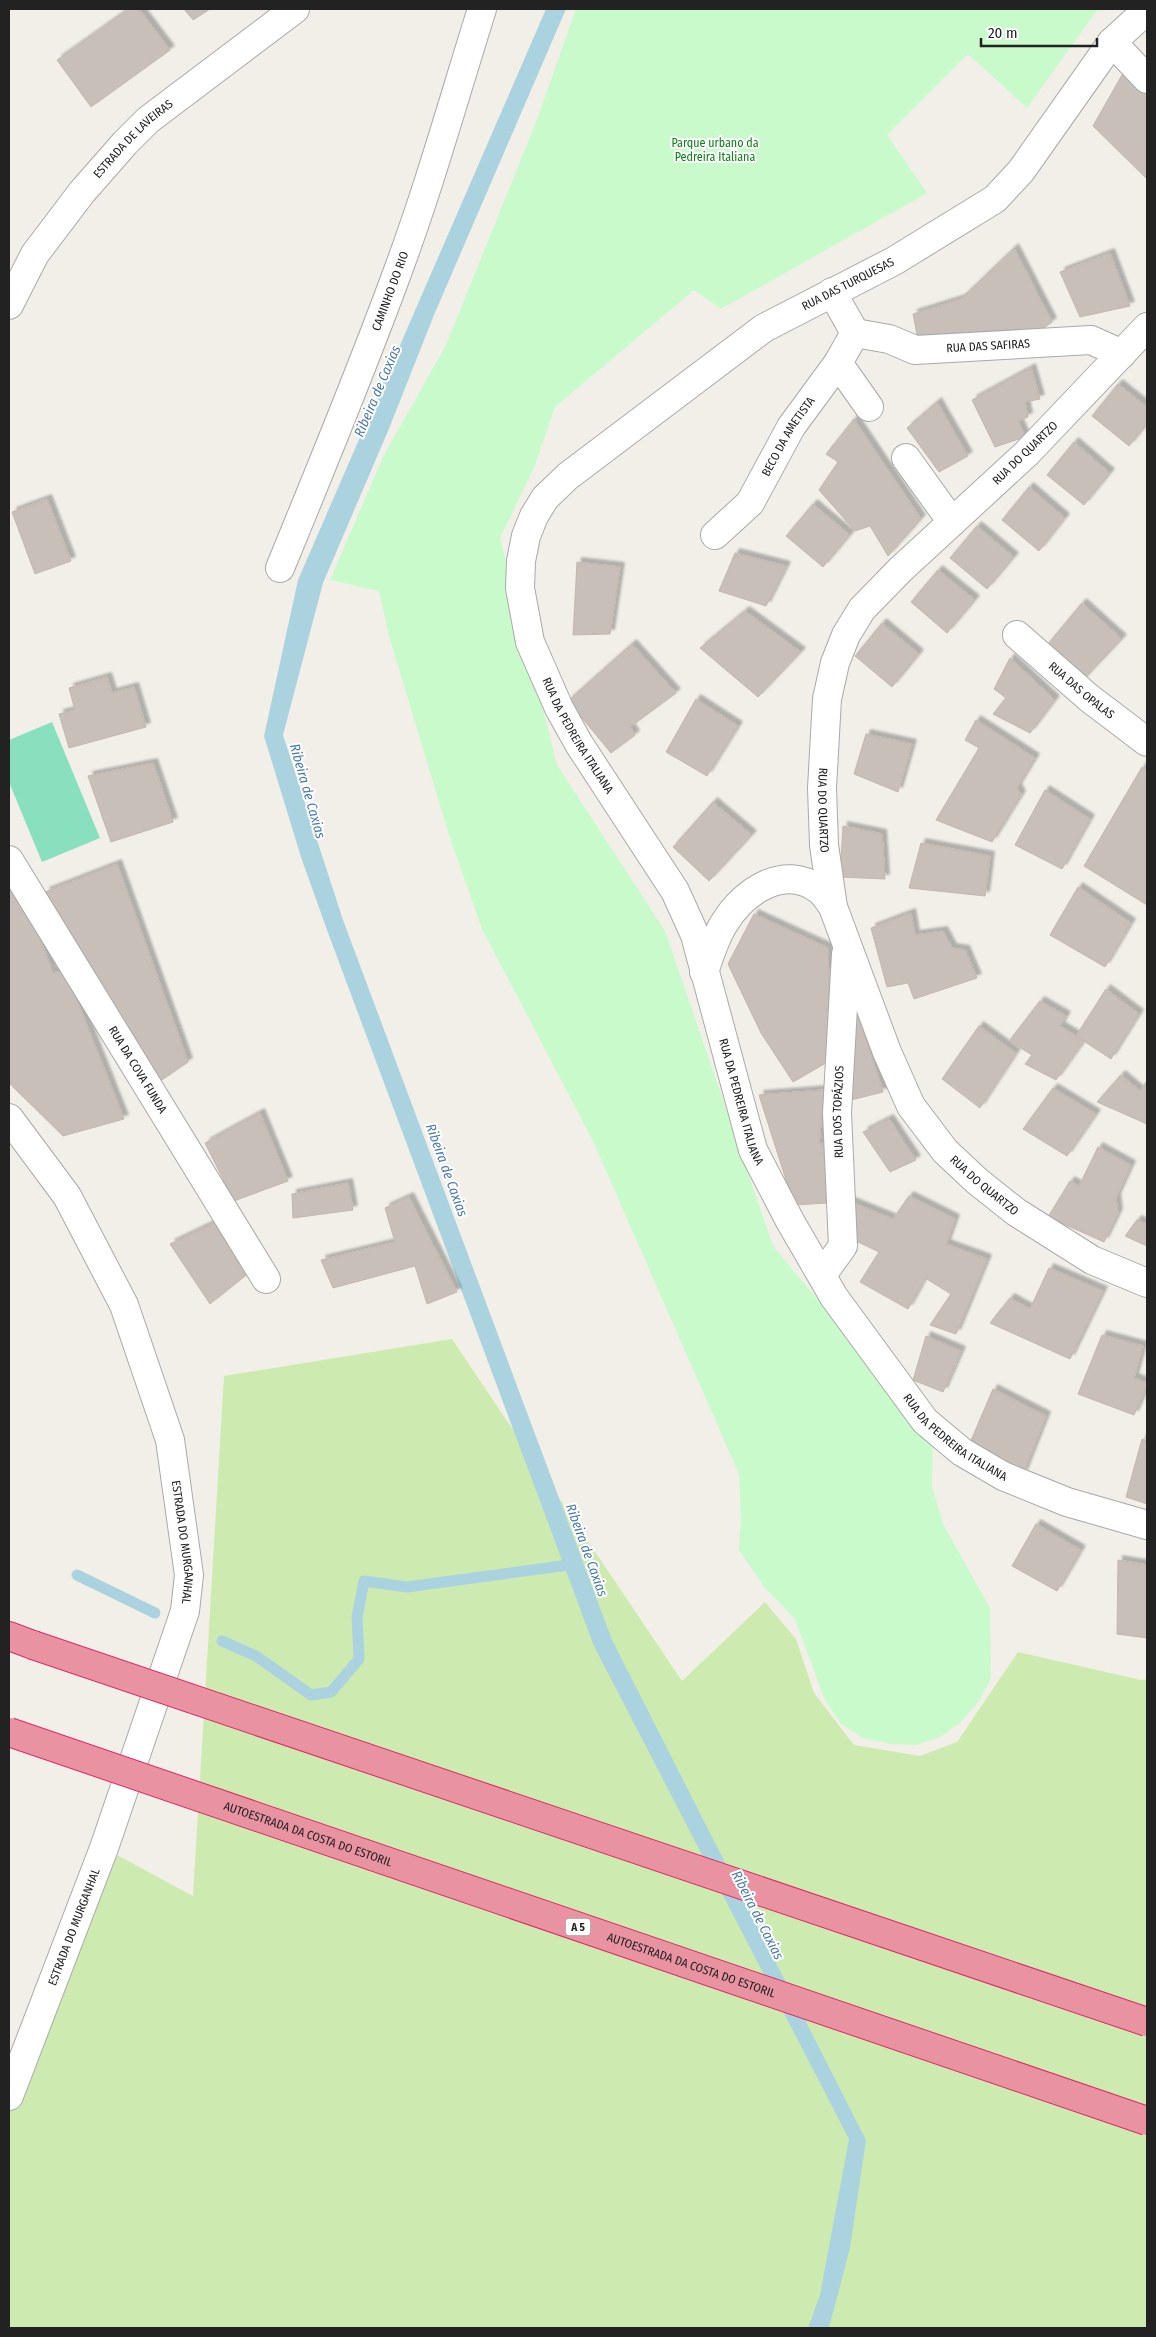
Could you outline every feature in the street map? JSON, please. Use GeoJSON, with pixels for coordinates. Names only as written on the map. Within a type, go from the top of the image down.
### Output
{"type":"FeatureCollection","features":[{"type":"Feature","properties":{"kind":"highway"},"geometry":{"type":"LineString","coordinates":[[21,1641],[1147,2022]]}},
{"type":"Feature","properties":{"kind":"highway","name":"AUTOESTRADA DA COSTA DO ESTORIL"},"geometry":{"type":"LineString","coordinates":[[9,1732],[1147,2121]]}},
{"type":"Feature","properties":{"kind":"street","name":"ESTRADA DE LAVEIRAS"},"geometry":{"type":"LineString","coordinates":[[9,305],[35,254],[82,192],[125,143],[148,120],[295,9]]}},
{"type":"Feature","properties":{"kind":"street","name":"CAMINHO DO RIO"},"geometry":{"type":"LineString","coordinates":[[280,568],[346,408],[397,274],[434,166],[482,9]]}},
{"type":"Feature","properties":{"kind":"street","name":"RUA DAS TURQUESAS"},"geometry":{"type":"LineString","coordinates":[[526,536],[534,516],[545,498],[568,476],[764,328],[894,261],[995,199],[1020,171],[1112,42],[1147,10]]}},
{"type":"Feature","properties":{"kind":"street"},"geometry":{"type":"LineString","coordinates":[[1112,42],[1147,78]]}},
{"type":"Feature","properties":{"kind":"street"},"geometry":{"type":"LineString","coordinates":[[832,292],[855,333]]}},
{"type":"Feature","properties":{"kind":"street","name":"RUA DO QUARTZO"},"geometry":{"type":"LineString","coordinates":[[1147,327],[1028,453],[952,522],[862,609],[846,635],[835,663],[827,699],[822,788],[824,846],[833,907],[887,1052],[911,1106],[946,1151],[977,1181],[1016,1212],[1092,1260],[1147,1283]]}},
{"type":"Feature","properties":{"kind":"street","name":"RUA DAS SAFIRAS"},"geometry":{"type":"LineString","coordinates":[[855,333],[889,339],[915,350],[1091,340],[1122,354]]}},
{"type":"Feature","properties":{"kind":"street","name":"BECO DA AMETISTA"},"geometry":{"type":"LineString","coordinates":[[715,536],[750,503],[791,427],[838,363],[855,333]]}},
{"type":"Feature","properties":{"kind":"street"},"geometry":{"type":"LineString","coordinates":[[838,363],[869,406]]}},
{"type":"Feature","properties":{"kind":"street"},"geometry":{"type":"LineString","coordinates":[[906,458],[952,522]]}},
{"type":"Feature","properties":{"kind":"street","name":"RUA DA PEDREIRA ITALIANA"},"geometry":{"type":"LineString","coordinates":[[526,536],[521,561],[520,588],[530,642],[559,708],[579,744],[675,892],[695,934],[753,1150],[790,1221],[840,1305],[925,1421],[962,1452],[1003,1476],[1067,1502],[1147,1525]]}},
{"type":"Feature","properties":{"kind":"street","name":"RUA DAS OPALAS"},"geometry":{"type":"LineString","coordinates":[[1017,635],[1088,698],[1147,742]]}},
{"type":"Feature","properties":{"kind":"street","name":"RUA DA COVA FUNDA"},"geometry":{"type":"LineString","coordinates":[[9,860],[266,1279]]}},
{"type":"Feature","properties":{"kind":"street"},"geometry":{"type":"LineString","coordinates":[[704,972],[716,938],[725,921],[736,907],[754,892],[774,880],[791,878],[806,882],[820,890],[833,907]]}},
{"type":"Feature","properties":{"kind":"street","name":"RUA DOS TOPÁZIOS"},"geometry":{"type":"LineString","coordinates":[[822,1276],[843,1246],[837,1113],[847,943]]}},
{"type":"Feature","properties":{"kind":"street","name":"ESTRADA DO MURGANHAL"},"geometry":{"type":"LineString","coordinates":[[9,1118],[67,1196],[124,1305],[170,1440],[189,1575],[185,1611],[104,1848],[9,2096]]}},
{"type":"Feature","properties":{"kind":"green space","name":"Parque urbano da Pedreira Italiana"},"geometry":{"type":"Polygon","coordinates":[[[576,9],[1098,9],[1027,108],[968,54],[887,135],[927,193],[721,309],[694,290],[555,407],[534,468],[500,538],[557,765],[665,931],[773,1246],[933,1438],[932,1486],[943,1524],[990,1608],[991,1678],[979,1701],[961,1722],[942,1736],[917,1745],[890,1744],[863,1738],[841,1724],[824,1698],[795,1619],[765,1588],[739,1550],[741,1520],[739,1474],[593,1141],[482,929],[449,835],[389,636],[379,591],[330,580],[384,455],[446,345],[536,122],[576,9]]]}},
{"type":"Feature","properties":{"kind":"green space"},"geometry":{"type":"Polygon","coordinates":[[[52,722],[100,838],[42,862],[9,782],[9,740],[52,722]]]}},
{"type":"Feature","properties":{"kind":"green space"},"geometry":{"type":"Polygon","coordinates":[[[452,1339],[682,1681],[765,1602],[796,1639],[814,1693],[854,1745],[920,1756],[957,1742],[1018,1652],[1141,1680],[1147,1679],[1147,2328],[9,2328],[9,2101],[104,1848],[193,1896],[224,1376],[452,1339]]]}},
{"type":"Feature","properties":{"kind":"water"},"geometry":{"type":"Polygon","coordinates":[[[546,9],[566,9],[434,315],[388,431],[323,583],[283,735],[343,920],[612,1640],[866,2140],[850,2248],[829,2328],[808,2328],[820,2295],[849,2139],[594,1646],[327,930],[301,857],[264,736],[298,580],[546,9]]]}},
{"type":"Feature","properties":{"kind":"building"},"geometry":{"type":"Polygon","coordinates":[[[129,9],[139,9],[170,50],[91,107],[57,60],[129,9]]]}},
{"type":"Feature","properties":{"kind":"building"},"geometry":{"type":"Polygon","coordinates":[[[184,9],[210,9],[193,20],[184,9]]]}},
{"type":"Feature","properties":{"kind":"building"},"geometry":{"type":"Polygon","coordinates":[[[1126,68],[1147,90],[1147,179],[1093,126],[1126,68]]]}},
{"type":"Feature","properties":{"kind":"building"},"geometry":{"type":"Polygon","coordinates":[[[1014,248],[1052,322],[1027,340],[918,340],[913,314],[961,299],[1014,248]]]}},
{"type":"Feature","properties":{"kind":"building"},"geometry":{"type":"Polygon","coordinates":[[[1110,253],[1130,306],[1080,317],[1060,272],[1110,253]]]}},
{"type":"Feature","properties":{"kind":"building"},"geometry":{"type":"Polygon","coordinates":[[[1031,368],[1040,399],[1025,402],[1028,417],[1018,421],[1025,437],[995,447],[972,400],[1031,368]]]}},
{"type":"Feature","properties":{"kind":"building"},"geometry":{"type":"Polygon","coordinates":[[[1118,384],[1147,407],[1147,424],[1129,446],[1092,416],[1118,384]]]}},
{"type":"Feature","properties":{"kind":"building"},"geometry":{"type":"Polygon","coordinates":[[[937,402],[968,456],[939,472],[907,428],[937,402]]]}},
{"type":"Feature","properties":{"kind":"building"},"geometry":{"type":"Polygon","coordinates":[[[854,419],[921,519],[888,556],[870,526],[855,531],[819,490],[838,462],[826,454],[854,419]]]}},
{"type":"Feature","properties":{"kind":"building"},"geometry":{"type":"Polygon","coordinates":[[[1074,442],[1110,473],[1084,505],[1047,475],[1074,442]]]}},
{"type":"Feature","properties":{"kind":"building"},"geometry":{"type":"Polygon","coordinates":[[[1029,487],[1065,518],[1039,551],[1002,520],[1029,487]]]}},
{"type":"Feature","properties":{"kind":"building"},"geometry":{"type":"Polygon","coordinates":[[[47,499],[71,561],[35,574],[12,512],[47,499]]]}},
{"type":"Feature","properties":{"kind":"building"},"geometry":{"type":"Polygon","coordinates":[[[813,504],[850,535],[823,567],[786,536],[813,504]]]}},
{"type":"Feature","properties":{"kind":"building"},"geometry":{"type":"Polygon","coordinates":[[[977,526],[1014,557],[987,589],[950,558],[977,526]]]}},
{"type":"Feature","properties":{"kind":"building"},"geometry":{"type":"Polygon","coordinates":[[[735,553],[786,566],[766,606],[719,591],[735,553]]]}},
{"type":"Feature","properties":{"kind":"building"},"geometry":{"type":"Polygon","coordinates":[[[577,562],[620,567],[610,634],[573,635],[577,562]]]}},
{"type":"Feature","properties":{"kind":"building"},"geometry":{"type":"Polygon","coordinates":[[[938,570],[975,600],[947,633],[911,602],[938,570]]]}},
{"type":"Feature","properties":{"kind":"building"},"geometry":{"type":"Polygon","coordinates":[[[1082,603],[1122,639],[1081,682],[1047,645],[1082,603]]]}},
{"type":"Feature","properties":{"kind":"building"},"geometry":{"type":"Polygon","coordinates":[[[745,611],[801,652],[758,697],[700,648],[745,611]]]}},
{"type":"Feature","properties":{"kind":"building"},"geometry":{"type":"Polygon","coordinates":[[[882,623],[919,654],[892,687],[855,656],[882,623]]]}},
{"type":"Feature","properties":{"kind":"building"},"geometry":{"type":"Polygon","coordinates":[[[632,644],[676,693],[630,727],[635,735],[611,753],[568,701],[632,644]]]}},
{"type":"Feature","properties":{"kind":"building"},"geometry":{"type":"Polygon","coordinates":[[[1010,658],[1055,700],[1030,733],[993,714],[1006,698],[994,689],[1010,658]]]}},
{"type":"Feature","properties":{"kind":"building"},"geometry":{"type":"Polygon","coordinates":[[[107,677],[112,693],[134,687],[146,727],[69,748],[59,714],[75,710],[69,688],[107,677]]]}},
{"type":"Feature","properties":{"kind":"building"},"geometry":{"type":"Polygon","coordinates":[[[696,699],[738,726],[707,776],[666,752],[696,699]]]}},
{"type":"Feature","properties":{"kind":"building"},"geometry":{"type":"Polygon","coordinates":[[[976,720],[1035,758],[1017,788],[1021,795],[992,842],[936,820],[979,748],[965,740],[976,720]]]}},
{"type":"Feature","properties":{"kind":"building"},"geometry":{"type":"Polygon","coordinates":[[[866,734],[912,744],[898,792],[854,774],[866,734]]]}},
{"type":"Feature","properties":{"kind":"building"},"geometry":{"type":"Polygon","coordinates":[[[153,763],[173,822],[111,842],[88,776],[153,763]]]}},
{"type":"Feature","properties":{"kind":"building"},"geometry":{"type":"Polygon","coordinates":[[[1142,767],[1147,771],[1147,905],[1084,866],[1142,767]]]}},
{"type":"Feature","properties":{"kind":"building"},"geometry":{"type":"Polygon","coordinates":[[[1045,790],[1090,819],[1062,869],[1015,845],[1045,790]]]}},
{"type":"Feature","properties":{"kind":"building"},"geometry":{"type":"Polygon","coordinates":[[[713,802],[752,835],[709,881],[673,847],[713,802]]]}},
{"type":"Feature","properties":{"kind":"building"},"geometry":{"type":"Polygon","coordinates":[[[843,826],[882,834],[885,879],[840,877],[843,826]]]}},
{"type":"Feature","properties":{"kind":"building"},"geometry":{"type":"Polygon","coordinates":[[[921,843],[990,856],[985,896],[909,888],[921,843]]]}},
{"type":"Feature","properties":{"kind":"building"},"geometry":{"type":"Polygon","coordinates":[[[117,864],[188,1062],[159,1082],[45,892],[117,864]]]}},
{"type":"Feature","properties":{"kind":"building"},"geometry":{"type":"Polygon","coordinates":[[[19,884],[53,973],[65,970],[124,1119],[63,1136],[9,1083],[9,888],[19,884]]]}},
{"type":"Feature","properties":{"kind":"building"},"geometry":{"type":"Polygon","coordinates":[[[1078,887],[1131,923],[1105,967],[1050,935],[1078,887]]]}},
{"type":"Feature","properties":{"kind":"building"},"geometry":{"type":"Polygon","coordinates":[[[911,913],[915,935],[943,931],[952,948],[965,950],[977,978],[914,999],[908,983],[887,987],[871,928],[911,913]]]}},
{"type":"Feature","properties":{"kind":"building"},"geometry":{"type":"Polygon","coordinates":[[[754,914],[828,948],[831,1060],[793,1082],[761,1033],[728,964],[754,914]]]}},
{"type":"Feature","properties":{"kind":"building"},"geometry":{"type":"Polygon","coordinates":[[[1106,989],[1139,1014],[1111,1059],[1076,1036],[1106,989]]]}},
{"type":"Feature","properties":{"kind":"building"},"geometry":{"type":"Polygon","coordinates":[[[1040,1001],[1066,1016],[1060,1026],[1084,1041],[1056,1080],[1025,1064],[1032,1055],[1009,1041],[1040,1001]]]}},
{"type":"Feature","properties":{"kind":"building"},"geometry":{"type":"Polygon","coordinates":[[[858,1015],[883,1092],[847,1101],[841,1021],[858,1015]]]}},
{"type":"Feature","properties":{"kind":"building"},"geometry":{"type":"Polygon","coordinates":[[[979,1026],[1016,1053],[980,1108],[942,1079],[979,1026]]]}},
{"type":"Feature","properties":{"kind":"building"},"geometry":{"type":"Polygon","coordinates":[[[1121,1075],[1140,1091],[1147,1081],[1147,1124],[1097,1102],[1121,1075]]]}},
{"type":"Feature","properties":{"kind":"building"},"geometry":{"type":"Polygon","coordinates":[[[1053,1088],[1096,1114],[1067,1156],[1023,1129],[1053,1088]]]}},
{"type":"Feature","properties":{"kind":"building"},"geometry":{"type":"Polygon","coordinates":[[[824,1090],[819,1144],[828,1144],[827,1203],[794,1205],[759,1095],[824,1090]]]}},
{"type":"Feature","properties":{"kind":"building"},"geometry":{"type":"Polygon","coordinates":[[[260,1113],[288,1181],[234,1201],[205,1143],[260,1113]]]}},
{"type":"Feature","properties":{"kind":"building"},"geometry":{"type":"Polygon","coordinates":[[[889,1119],[916,1160],[890,1172],[863,1132],[889,1119]]]}},
{"type":"Feature","properties":{"kind":"building"},"geometry":{"type":"Polygon","coordinates":[[[1098,1147],[1131,1165],[1116,1198],[1118,1213],[1104,1242],[1048,1217],[1070,1181],[1079,1186],[1098,1147]]]}},
{"type":"Feature","properties":{"kind":"building"},"geometry":{"type":"Polygon","coordinates":[[[348,1183],[353,1210],[293,1218],[292,1194],[348,1183]]]}},
{"type":"Feature","properties":{"kind":"building"},"geometry":{"type":"Polygon","coordinates":[[[909,1196],[955,1219],[946,1244],[987,1259],[956,1334],[930,1325],[951,1294],[925,1278],[908,1309],[860,1282],[879,1252],[829,1228],[846,1200],[893,1219],[909,1196]]]}},
{"type":"Feature","properties":{"kind":"building"},"geometry":{"type":"Polygon","coordinates":[[[409,1197],[457,1292],[427,1304],[415,1266],[333,1288],[321,1260],[395,1242],[385,1208],[409,1197]]]}},
{"type":"Feature","properties":{"kind":"building"},"geometry":{"type":"Polygon","coordinates":[[[1137,1220],[1147,1224],[1147,1246],[1125,1236],[1137,1220]]]}},
{"type":"Feature","properties":{"kind":"building"},"geometry":{"type":"Polygon","coordinates":[[[216,1222],[251,1271],[210,1304],[170,1244],[216,1222]]]}},
{"type":"Feature","properties":{"kind":"building"},"geometry":{"type":"Polygon","coordinates":[[[1049,1268],[1103,1291],[1070,1359],[990,1323],[1010,1298],[1030,1309],[1049,1268]]]}},
{"type":"Feature","properties":{"kind":"building"},"geometry":{"type":"Polygon","coordinates":[[[1102,1335],[1143,1346],[1134,1378],[1147,1383],[1147,1386],[1134,1415],[1078,1394],[1102,1335]]]}},
{"type":"Feature","properties":{"kind":"building"},"geometry":{"type":"Polygon","coordinates":[[[926,1336],[961,1351],[943,1392],[913,1380],[926,1336]]]}},
{"type":"Feature","properties":{"kind":"building"},"geometry":{"type":"Polygon","coordinates":[[[993,1389],[1046,1416],[1023,1474],[969,1445],[993,1389]]]}},
{"type":"Feature","properties":{"kind":"building"},"geometry":{"type":"Polygon","coordinates":[[[1142,1439],[1147,1441],[1147,1504],[1126,1497],[1142,1439]]]}},
{"type":"Feature","properties":{"kind":"building"},"geometry":{"type":"Polygon","coordinates":[[[1036,1524],[1081,1550],[1057,1591],[1012,1566],[1036,1524]]]}},
{"type":"Feature","properties":{"kind":"building"},"geometry":{"type":"Polygon","coordinates":[[[1118,1560],[1147,1565],[1147,1638],[1117,1634],[1118,1560]]]}},
{"type":"Feature","properties":{"kind":"waterway","name":"Ribeira de Caxias"},"geometry":{"type":"LineString","coordinates":[[222,1641],[256,1656],[311,1695],[331,1692],[359,1659],[357,1617],[364,1581],[407,1587],[576,1564]]}},
{"type":"Feature","properties":{"kind":"waterway"},"geometry":{"type":"LineString","coordinates":[[77,1575],[155,1613]]}}]}
